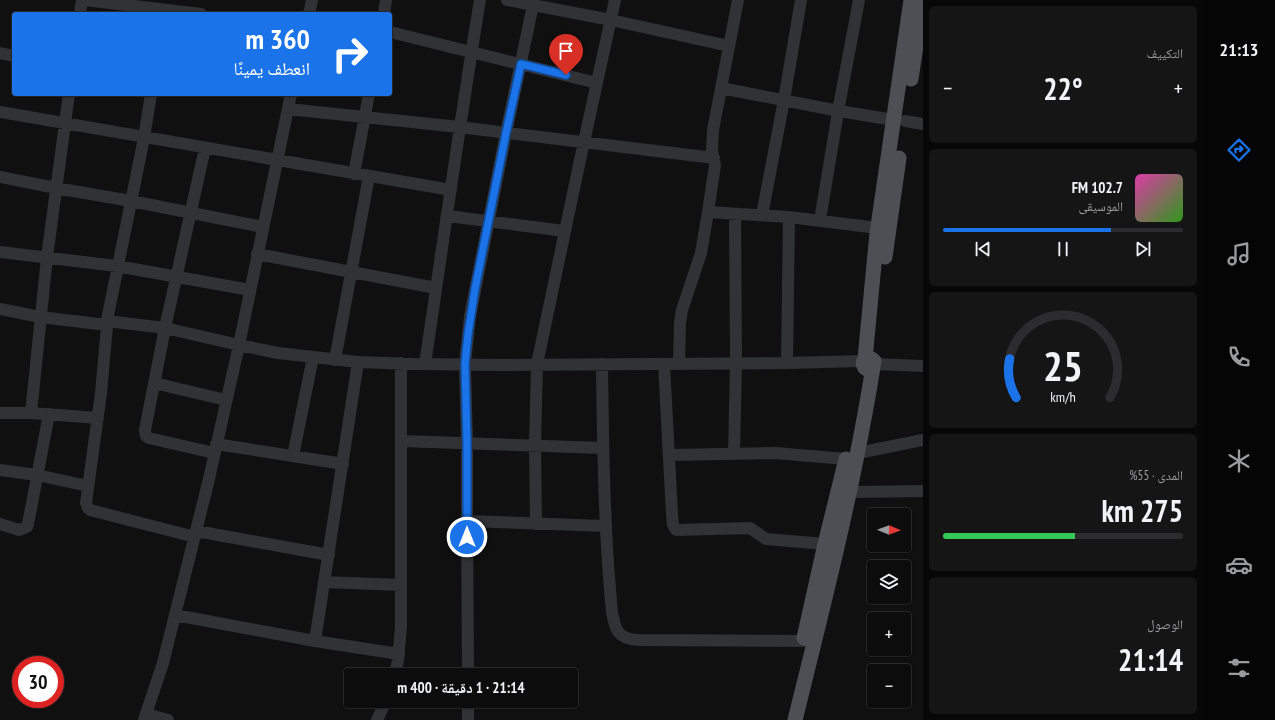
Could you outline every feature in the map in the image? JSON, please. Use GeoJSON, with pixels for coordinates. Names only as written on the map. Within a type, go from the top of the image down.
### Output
{"type":"FeatureCollection","features":[{"type":"Feature","properties":{"kind":"main road"},"geometry":{"type":"LineString","coordinates":[[795,720],[849,492],[852,456],[869,363],[887,238],[911,0]]}},
{"type":"Feature","properties":{"kind":"main road"},"geometry":{"type":"LineString","coordinates":[[869,363],[878,228],[921,28],[922,0]]}},
{"type":"Feature","properties":{"kind":"main road"},"geometry":{"type":"LineString","coordinates":[[784,720],[804,641],[825,544],[852,456]]}},
{"type":"Feature","properties":{"kind":"street"},"geometry":{"type":"LineString","coordinates":[[80,12],[83,0],[188,12]]}},
{"type":"Feature","properties":{"kind":"street"},"geometry":{"type":"LineString","coordinates":[[384,12],[386,0]]}},
{"type":"Feature","properties":{"kind":"street"},"geometry":{"type":"LineString","coordinates":[[425,364],[448,216],[459,127],[480,0]]}},
{"type":"Feature","properties":{"kind":"street"},"geometry":{"type":"LineString","coordinates":[[507,0],[534,2],[729,46]]}},
{"type":"Feature","properties":{"kind":"street"},"geometry":{"type":"LineString","coordinates":[[536,524],[535,446],[537,364],[615,0]]}},
{"type":"Feature","properties":{"kind":"street"},"geometry":{"type":"LineString","coordinates":[[680,364],[680,323],[682,310],[700,253],[708,212],[714,172],[714,158],[712,151],[714,130],[738,0]]}},
{"type":"Feature","properties":{"kind":"street"},"geometry":{"type":"LineString","coordinates":[[762,215],[801,0]]}},
{"type":"Feature","properties":{"kind":"street"},"geometry":{"type":"LineString","coordinates":[[820,220],[859,0]]}},
{"type":"Feature","properties":{"kind":"street"},"geometry":{"type":"LineString","coordinates":[[468,668],[467,444],[465,364],[473,302],[488,221],[534,2]]}},
{"type":"Feature","properties":{"kind":"street"},"geometry":{"type":"LineString","coordinates":[[392,32],[597,82]]}},
{"type":"Feature","properties":{"kind":"street"},"geometry":{"type":"LineString","coordinates":[[0,54],[12,56]]}},
{"type":"Feature","properties":{"kind":"street"},"geometry":{"type":"LineString","coordinates":[[721,88],[839,111],[923,124]]}},
{"type":"Feature","properties":{"kind":"street"},"geometry":{"type":"LineString","coordinates":[[31,413],[47,257],[69,96]]}},
{"type":"Feature","properties":{"kind":"street"},"geometry":{"type":"LineString","coordinates":[[151,96],[144,138],[117,266],[107,323],[98,418],[86,503],[90,510],[195,534],[329,555]]}},
{"type":"Feature","properties":{"kind":"street"},"geometry":{"type":"LineString","coordinates":[[168,720],[145,717],[163,663],[195,534],[239,345],[291,96]]}},
{"type":"Feature","properties":{"kind":"street"},"geometry":{"type":"LineString","coordinates":[[354,174],[369,96]]}},
{"type":"Feature","properties":{"kind":"street"},"geometry":{"type":"LineString","coordinates":[[288,109],[459,127],[714,158]]}},
{"type":"Feature","properties":{"kind":"street"},"geometry":{"type":"LineString","coordinates":[[0,112],[451,190]]}},
{"type":"Feature","properties":{"kind":"street"},"geometry":{"type":"LineString","coordinates":[[206,148],[165,328],[145,426],[146,436],[159,441],[293,456],[343,464]]}},
{"type":"Feature","properties":{"kind":"street"},"geometry":{"type":"LineString","coordinates":[[334,360],[369,176]]}},
{"type":"Feature","properties":{"kind":"street"},"geometry":{"type":"LineString","coordinates":[[0,177],[263,227]]}},
{"type":"Feature","properties":{"kind":"street"},"geometry":{"type":"LineString","coordinates":[[708,212],[789,217],[878,228]]}},
{"type":"Feature","properties":{"kind":"street"},"geometry":{"type":"LineString","coordinates":[[734,454],[736,363],[735,214]]}},
{"type":"Feature","properties":{"kind":"street"},"geometry":{"type":"LineString","coordinates":[[448,216],[565,231]]}},
{"type":"Feature","properties":{"kind":"street"},"geometry":{"type":"LineString","coordinates":[[788,363],[789,217]]}},
{"type":"Feature","properties":{"kind":"street"},"geometry":{"type":"LineString","coordinates":[[0,252],[117,266],[250,290]]}},
{"type":"Feature","properties":{"kind":"street"},"geometry":{"type":"LineString","coordinates":[[257,254],[436,288]]}},
{"type":"Feature","properties":{"kind":"street"},"geometry":{"type":"LineString","coordinates":[[0,309],[40,317],[165,328],[239,345],[278,352],[358,362],[401,364],[869,363],[923,366]]}},
{"type":"Feature","properties":{"kind":"street"},"geometry":{"type":"LineString","coordinates":[[293,456],[313,357]]}},
{"type":"Feature","properties":{"kind":"street"},"geometry":{"type":"LineString","coordinates":[[315,641],[358,362]]}},
{"type":"Feature","properties":{"kind":"street"},"geometry":{"type":"LineString","coordinates":[[396,668],[401,627],[401,364]]}},
{"type":"Feature","properties":{"kind":"street"},"geometry":{"type":"LineString","coordinates":[[602,364],[605,526],[609,587],[616,631],[624,637],[638,640],[804,641]]}},
{"type":"Feature","properties":{"kind":"street"},"geometry":{"type":"LineString","coordinates":[[664,364],[672,514],[673,525],[676,530],[750,528],[765,538],[825,544]]}},
{"type":"Feature","properties":{"kind":"street"},"geometry":{"type":"LineString","coordinates":[[154,383],[226,400]]}},
{"type":"Feature","properties":{"kind":"street"},"geometry":{"type":"LineString","coordinates":[[0,413],[31,413],[98,418]]}},
{"type":"Feature","properties":{"kind":"street"},"geometry":{"type":"LineString","coordinates":[[0,524],[19,530],[27,527],[49,414]]}},
{"type":"Feature","properties":{"kind":"street"},"geometry":{"type":"LineString","coordinates":[[670,455],[791,454],[852,456],[923,440]]}},
{"type":"Feature","properties":{"kind":"street"},"geometry":{"type":"LineString","coordinates":[[401,441],[603,448]]}},
{"type":"Feature","properties":{"kind":"street"},"geometry":{"type":"LineString","coordinates":[[0,470],[37,475],[88,486]]}},
{"type":"Feature","properties":{"kind":"street"},"geometry":{"type":"LineString","coordinates":[[849,492],[923,491]]}},
{"type":"Feature","properties":{"kind":"street"},"geometry":{"type":"LineString","coordinates":[[467,522],[605,526]]}},
{"type":"Feature","properties":{"kind":"street"},"geometry":{"type":"LineString","coordinates":[[324,582],[401,585]]}},
{"type":"Feature","properties":{"kind":"street"},"geometry":{"type":"LineString","coordinates":[[175,615],[315,641],[399,654]]}},
{"type":"Feature","properties":{"kind":"street"},"geometry":{"type":"LineString","coordinates":[[377,720],[383,708]]}},
{"type":"Feature","properties":{"kind":"street"},"geometry":{"type":"LineString","coordinates":[[468,708],[468,720]]}},
{"type":"Feature","properties":{"kind":"route"},"geometry":{"type":"LineString","coordinates":[[467,537],[465,364],[473,302],[506,133],[521,64],[566,75]]}}]}
